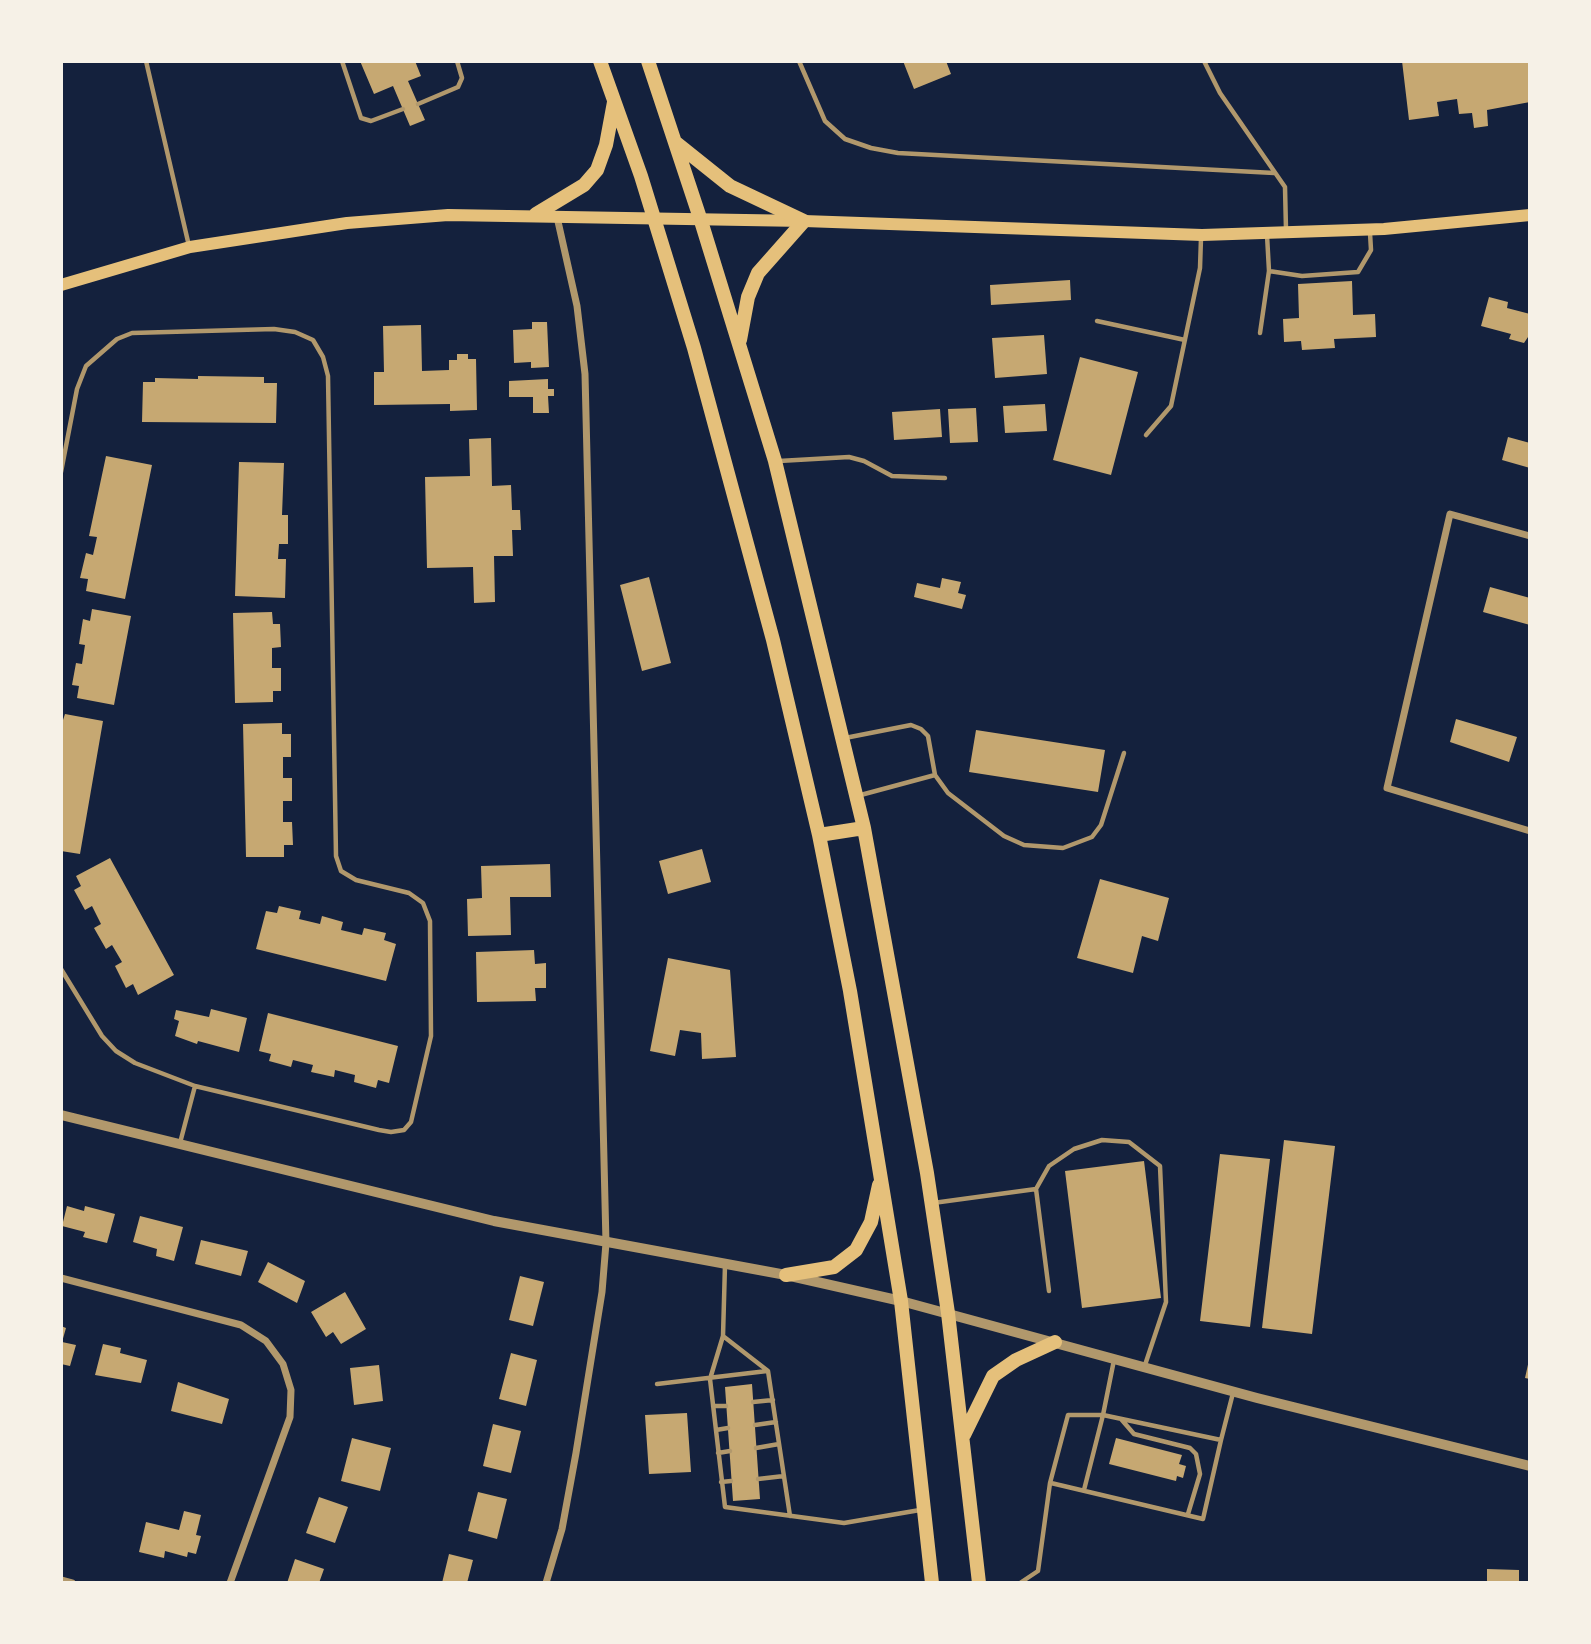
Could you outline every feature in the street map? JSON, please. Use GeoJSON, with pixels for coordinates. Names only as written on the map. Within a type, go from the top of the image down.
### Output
{"type":"FeatureCollection","features":[{"type":"Feature","properties":{"kind":"highway"},"geometry":{"type":"LineString","coordinates":[[600,61],[655,220],[740,514],[819,835],[850,991],[901,1301],[932,1583]]}},
{"type":"Feature","properties":{"kind":"highway"},"geometry":{"type":"LineString","coordinates":[[648,61],[775,461],[864,828],[895,983],[932,1203],[948,1313],[979,1583]]}},
{"type":"Feature","properties":{"kind":"highway"},"geometry":{"type":"LineString","coordinates":[[536,214],[584,185],[597,170],[606,145],[615,100]]}},
{"type":"Feature","properties":{"kind":"highway"},"geometry":{"type":"LineString","coordinates":[[674,141],[730,186],[804,221],[758,272],[748,297],[739,343]]}},
{"type":"Feature","properties":{"kind":"highway"},"geometry":{"type":"LineString","coordinates":[[819,835],[864,828]]}},
{"type":"Feature","properties":{"kind":"highway"},"geometry":{"type":"LineString","coordinates":[[786,1275],[834,1266],[856,1250],[871,1222],[881,1177]]}},
{"type":"Feature","properties":{"kind":"highway"},"geometry":{"type":"LineString","coordinates":[[963,1436],[993,1376],[1016,1360],[1055,1342]]}},
{"type":"Feature","properties":{"kind":"main road"},"geometry":{"type":"LineString","coordinates":[[61,285],[155,255],[190,247],[347,223],[448,215],[536,214],[701,222],[804,221],[1202,235],[1370,230],[1530,215]]}},
{"type":"Feature","properties":{"kind":"street"},"geometry":{"type":"LineString","coordinates":[[546,1583],[562,1529],[576,1453],[602,1292],[606,1243],[584,374],[577,306],[556,215]]}},
{"type":"Feature","properties":{"kind":"street"},"geometry":{"type":"LineString","coordinates":[[1530,536],[1450,514],[1387,788],[1530,831]]}},
{"type":"Feature","properties":{"kind":"street"},"geometry":{"type":"LineString","coordinates":[[61,1115],[494,1221],[786,1275],[901,1301],[1234,1391],[1530,1466]]}},
{"type":"Feature","properties":{"kind":"street"},"geometry":{"type":"LineString","coordinates":[[61,1278],[242,1325],[266,1341],[283,1364],[291,1390],[290,1417],[230,1583]]}},
{"type":"Feature","properties":{"kind":"street"},"geometry":{"type":"LineString","coordinates":[[61,1580],[72,1583]]}},
{"type":"Feature","properties":{"kind":"lane"},"geometry":{"type":"LineString","coordinates":[[146,61],[190,247]]}},
{"type":"Feature","properties":{"kind":"lane"},"geometry":{"type":"LineString","coordinates":[[342,61],[361,118],[372,121],[403,109]]}},
{"type":"Feature","properties":{"kind":"lane"},"geometry":{"type":"LineString","coordinates":[[418,104],[458,87],[462,78],[457,61]]}},
{"type":"Feature","properties":{"kind":"lane"},"geometry":{"type":"LineString","coordinates":[[799,61],[825,121],[845,139],[871,148],[898,153],[1273,173]]}},
{"type":"Feature","properties":{"kind":"lane"},"geometry":{"type":"LineString","coordinates":[[1204,61],[1220,93],[1285,187],[1287,234]]}},
{"type":"Feature","properties":{"kind":"lane"},"geometry":{"type":"LineString","coordinates":[[1269,271],[1302,275],[1358,272],[1371,250],[1370,230]]}},
{"type":"Feature","properties":{"kind":"lane"},"geometry":{"type":"LineString","coordinates":[[1260,333],[1269,271],[1267,234]]}},
{"type":"Feature","properties":{"kind":"lane"},"geometry":{"type":"LineString","coordinates":[[1146,435],[1171,406],[1200,268],[1202,235]]}},
{"type":"Feature","properties":{"kind":"lane"},"geometry":{"type":"LineString","coordinates":[[1097,321],[1185,340]]}},
{"type":"Feature","properties":{"kind":"lane"},"geometry":{"type":"LineString","coordinates":[[61,472],[77,389],[86,366],[100,350],[117,339],[132,333],[274,329],[295,332],[313,340],[323,357],[328,376],[336,856],[341,871],[356,880],[409,893],[423,903],[430,921],[431,1035],[411,1122],[404,1130],[391,1132],[195,1086],[135,1063],[116,1051],[83,1009],[61,969]]}},
{"type":"Feature","properties":{"kind":"lane"},"geometry":{"type":"LineString","coordinates":[[775,461],[849,457],[864,461],[892,476],[945,478]]}},
{"type":"Feature","properties":{"kind":"lane"},"geometry":{"type":"LineString","coordinates":[[843,738],[911,725],[921,729],[928,736],[935,775],[948,793],[1004,835],[1024,845],[1063,848],[1092,837],[1101,825],[1124,753]]}},
{"type":"Feature","properties":{"kind":"lane"},"geometry":{"type":"LineString","coordinates":[[857,796],[935,775]]}},
{"type":"Feature","properties":{"kind":"lane"},"geometry":{"type":"LineString","coordinates":[[180,1144],[195,1086]]}},
{"type":"Feature","properties":{"kind":"lane"},"geometry":{"type":"LineString","coordinates":[[1049,1291],[1036,1189],[1049,1166],[1074,1149],[1102,1140],[1129,1142],[1160,1166],[1166,1302],[1145,1366]]}},
{"type":"Feature","properties":{"kind":"lane"},"geometry":{"type":"LineString","coordinates":[[932,1203],[1036,1189]]}},
{"type":"Feature","properties":{"kind":"lane"},"geometry":{"type":"LineString","coordinates":[[725,1264],[723,1336],[710,1379],[725,1507],[844,1523],[925,1509]]}},
{"type":"Feature","properties":{"kind":"lane"},"geometry":{"type":"LineString","coordinates":[[723,1336],[768,1371],[790,1516]]}},
{"type":"Feature","properties":{"kind":"lane"},"geometry":{"type":"LineString","coordinates":[[1084,1490],[1114,1358]]}},
{"type":"Feature","properties":{"kind":"lane"},"geometry":{"type":"LineString","coordinates":[[657,1384],[768,1371]]}},
{"type":"Feature","properties":{"kind":"lane"},"geometry":{"type":"LineString","coordinates":[[1050,1483],[1203,1519],[1234,1391]]}},
{"type":"Feature","properties":{"kind":"lane"},"geometry":{"type":"LineString","coordinates":[[753,1402],[772,1400]]}},
{"type":"Feature","properties":{"kind":"lane"},"geometry":{"type":"LineString","coordinates":[[713,1406],[726,1406]]}},
{"type":"Feature","properties":{"kind":"lane"},"geometry":{"type":"LineString","coordinates":[[1020,1583],[1038,1571],[1050,1483],[1068,1415],[1119,1417],[1221,1440]]}},
{"type":"Feature","properties":{"kind":"lane"},"geometry":{"type":"LineString","coordinates":[[1119,1417],[1134,1434],[1190,1448],[1196,1454],[1200,1474],[1188,1514]]}},
{"type":"Feature","properties":{"kind":"lane"},"geometry":{"type":"LineString","coordinates":[[755,1425],[776,1422]]}},
{"type":"Feature","properties":{"kind":"lane"},"geometry":{"type":"LineString","coordinates":[[716,1430],[728,1428]]}},
{"type":"Feature","properties":{"kind":"lane"},"geometry":{"type":"LineString","coordinates":[[756,1448],[779,1444]]}},
{"type":"Feature","properties":{"kind":"lane"},"geometry":{"type":"LineString","coordinates":[[718,1453],[730,1451]]}},
{"type":"Feature","properties":{"kind":"lane"},"geometry":{"type":"LineString","coordinates":[[758,1479],[784,1476]]}},
{"type":"Feature","properties":{"kind":"lane"},"geometry":{"type":"LineString","coordinates":[[721,1482],[732,1481]]}},
{"type":"Feature","properties":{"kind":"building"},"geometry":{"type":"Polygon","coordinates":[[[360,61],[415,61],[421,76],[408,81],[425,120],[410,126],[393,86],[374,94],[360,61]]]}},
{"type":"Feature","properties":{"kind":"building"},"geometry":{"type":"Polygon","coordinates":[[[903,61],[946,61],[951,74],[914,89],[903,61]]]}},
{"type":"Feature","properties":{"kind":"building"},"geometry":{"type":"Polygon","coordinates":[[[1402,61],[1530,61],[1530,102],[1487,110],[1488,126],[1474,128],[1472,113],[1459,114],[1457,99],[1437,102],[1439,116],[1409,120],[1402,61]]]}},
{"type":"Feature","properties":{"kind":"building"},"geometry":{"type":"Polygon","coordinates":[[[1070,280],[1071,300],[991,305],[990,285],[1070,280]]]}},
{"type":"Feature","properties":{"kind":"building"},"geometry":{"type":"Polygon","coordinates":[[[1352,281],[1353,315],[1375,314],[1376,337],[1334,339],[1335,348],[1302,350],[1301,341],[1284,342],[1283,319],[1299,318],[1298,284],[1352,281]]]}},
{"type":"Feature","properties":{"kind":"building"},"geometry":{"type":"Polygon","coordinates":[[[1489,297],[1508,302],[1507,308],[1530,314],[1530,334],[1524,343],[1509,339],[1511,334],[1481,326],[1489,297]]]}},
{"type":"Feature","properties":{"kind":"building"},"geometry":{"type":"Polygon","coordinates":[[[532,322],[547,322],[549,367],[531,368],[531,362],[514,363],[513,330],[532,329],[532,322]]]}},
{"type":"Feature","properties":{"kind":"building"},"geometry":{"type":"Polygon","coordinates":[[[421,325],[422,371],[449,370],[449,360],[457,360],[457,354],[468,354],[468,359],[476,359],[477,410],[450,411],[450,404],[374,405],[374,372],[384,372],[383,326],[421,325]]]}},
{"type":"Feature","properties":{"kind":"building"},"geometry":{"type":"Polygon","coordinates":[[[1044,335],[1047,374],[995,378],[992,338],[1044,335]]]}},
{"type":"Feature","properties":{"kind":"building"},"geometry":{"type":"Polygon","coordinates":[[[1080,357],[1138,372],[1111,475],[1053,460],[1080,357]]]}},
{"type":"Feature","properties":{"kind":"building"},"geometry":{"type":"Polygon","coordinates":[[[198,376],[264,377],[264,383],[277,383],[276,423],[142,422],[143,382],[155,382],[155,378],[198,379],[198,376]]]}},
{"type":"Feature","properties":{"kind":"building"},"geometry":{"type":"Polygon","coordinates":[[[548,379],[548,389],[554,389],[554,396],[548,396],[549,413],[533,413],[533,397],[509,397],[509,381],[548,379]]]}},
{"type":"Feature","properties":{"kind":"building"},"geometry":{"type":"Polygon","coordinates":[[[1045,404],[1047,431],[1005,433],[1003,406],[1045,404]]]}},
{"type":"Feature","properties":{"kind":"building"},"geometry":{"type":"Polygon","coordinates":[[[976,408],[978,442],[950,443],[948,409],[976,408]]]}},
{"type":"Feature","properties":{"kind":"building"},"geometry":{"type":"Polygon","coordinates":[[[940,409],[942,437],[894,440],[892,412],[940,409]]]}},
{"type":"Feature","properties":{"kind":"building"},"geometry":{"type":"Polygon","coordinates":[[[1508,437],[1530,443],[1530,468],[1502,460],[1508,437]]]}},
{"type":"Feature","properties":{"kind":"building"},"geometry":{"type":"Polygon","coordinates":[[[491,438],[492,486],[511,485],[512,510],[520,510],[521,530],[512,530],[513,556],[494,556],[495,602],[474,603],[473,567],[427,568],[425,477],[470,476],[469,439],[491,438]]]}},
{"type":"Feature","properties":{"kind":"building"},"geometry":{"type":"Polygon","coordinates":[[[106,456],[152,465],[125,599],[86,591],[88,579],[80,578],[86,553],[93,555],[97,537],[89,536],[106,456]]]}},
{"type":"Feature","properties":{"kind":"building"},"geometry":{"type":"Polygon","coordinates":[[[239,462],[284,463],[282,515],[288,515],[288,544],[279,544],[278,559],[286,559],[285,598],[235,596],[239,462]]]}},
{"type":"Feature","properties":{"kind":"building"},"geometry":{"type":"Polygon","coordinates":[[[649,577],[671,663],[642,671],[620,585],[649,577]]]}},
{"type":"Feature","properties":{"kind":"building"},"geometry":{"type":"Polygon","coordinates":[[[942,578],[961,582],[958,593],[966,595],[962,609],[914,597],[917,583],[940,588],[942,578]]]}},
{"type":"Feature","properties":{"kind":"building"},"geometry":{"type":"Polygon","coordinates":[[[1490,587],[1530,598],[1530,625],[1483,612],[1490,587]]]}},
{"type":"Feature","properties":{"kind":"building"},"geometry":{"type":"Polygon","coordinates":[[[92,609],[131,616],[114,705],[77,698],[79,686],[72,685],[76,663],[82,664],[85,645],[79,644],[83,619],[90,621],[92,609]]]}},
{"type":"Feature","properties":{"kind":"building"},"geometry":{"type":"Polygon","coordinates":[[[272,612],[273,624],[280,624],[281,647],[272,648],[272,668],[281,668],[281,691],[273,691],[273,702],[235,703],[233,613],[272,612]]]}},
{"type":"Feature","properties":{"kind":"building"},"geometry":{"type":"Polygon","coordinates":[[[65,714],[103,721],[80,854],[61,851],[61,726],[65,714]]]}},
{"type":"Feature","properties":{"kind":"building"},"geometry":{"type":"Polygon","coordinates":[[[1456,719],[1517,737],[1509,762],[1450,742],[1456,719]]]}},
{"type":"Feature","properties":{"kind":"building"},"geometry":{"type":"Polygon","coordinates":[[[282,723],[282,734],[291,734],[291,757],[283,757],[283,778],[292,778],[292,801],[283,801],[283,822],[292,822],[293,845],[284,845],[284,857],[246,857],[243,724],[282,723]]]}},
{"type":"Feature","properties":{"kind":"building"},"geometry":{"type":"Polygon","coordinates":[[[976,730],[1105,750],[1098,792],[969,772],[976,730]]]}},
{"type":"Feature","properties":{"kind":"building"},"geometry":{"type":"Polygon","coordinates":[[[702,849],[711,882],[668,894],[659,861],[702,849]]]}},
{"type":"Feature","properties":{"kind":"building"},"geometry":{"type":"Polygon","coordinates":[[[110,858],[174,975],[138,995],[133,984],[126,988],[115,966],[122,962],[112,945],[106,949],[94,928],[101,924],[92,906],[85,910],[74,890],[81,886],[76,876],[110,858]]]}},
{"type":"Feature","properties":{"kind":"building"},"geometry":{"type":"Polygon","coordinates":[[[550,864],[551,897],[510,897],[511,935],[468,936],[467,899],[482,898],[481,866],[550,864]]]}},
{"type":"Feature","properties":{"kind":"building"},"geometry":{"type":"Polygon","coordinates":[[[1100,879],[1169,898],[1158,941],[1142,936],[1133,973],[1077,958],[1100,879]]]}},
{"type":"Feature","properties":{"kind":"building"},"geometry":{"type":"Polygon","coordinates":[[[279,906],[301,911],[299,919],[320,924],[322,916],[343,922],[341,930],[362,935],[364,928],[386,933],[384,940],[396,944],[386,981],[256,949],[266,911],[277,913],[279,906]]]}},
{"type":"Feature","properties":{"kind":"building"},"geometry":{"type":"Polygon","coordinates":[[[534,950],[535,964],[546,963],[546,988],[535,988],[536,1001],[477,1002],[476,952],[534,950]]]}},
{"type":"Feature","properties":{"kind":"building"},"geometry":{"type":"Polygon","coordinates":[[[668,958],[730,970],[736,1057],[702,1059],[701,1033],[680,1030],[675,1056],[650,1051],[668,958]]]}},
{"type":"Feature","properties":{"kind":"building"},"geometry":{"type":"Polygon","coordinates":[[[211,1009],[247,1018],[239,1052],[198,1041],[197,1044],[175,1036],[179,1021],[174,1019],[176,1010],[209,1017],[211,1009]]]}},
{"type":"Feature","properties":{"kind":"building"},"geometry":{"type":"Polygon","coordinates":[[[268,1013],[398,1046],[389,1083],[378,1080],[376,1088],[354,1082],[355,1075],[335,1070],[334,1077],[311,1072],[313,1065],[293,1060],[291,1067],[269,1061],[271,1054],[259,1051],[268,1013]]]}},
{"type":"Feature","properties":{"kind":"building"},"geometry":{"type":"Polygon","coordinates":[[[1284,1140],[1335,1146],[1312,1334],[1262,1328],[1284,1140]]]}},
{"type":"Feature","properties":{"kind":"building"},"geometry":{"type":"Polygon","coordinates":[[[1220,1154],[1270,1159],[1250,1327],[1200,1321],[1220,1154]]]}},
{"type":"Feature","properties":{"kind":"building"},"geometry":{"type":"Polygon","coordinates":[[[1144,1161],[1161,1298],[1082,1308],[1065,1171],[1144,1161]]]}},
{"type":"Feature","properties":{"kind":"building"},"geometry":{"type":"Polygon","coordinates":[[[67,1206],[84,1211],[85,1206],[115,1214],[107,1243],[83,1237],[85,1232],[62,1226],[67,1206]]]}},
{"type":"Feature","properties":{"kind":"building"},"geometry":{"type":"Polygon","coordinates":[[[140,1216],[183,1227],[174,1261],[156,1256],[157,1249],[133,1242],[140,1216]]]}},
{"type":"Feature","properties":{"kind":"building"},"geometry":{"type":"Polygon","coordinates":[[[201,1240],[248,1251],[241,1276],[195,1264],[201,1240]]]}},
{"type":"Feature","properties":{"kind":"building"},"geometry":{"type":"Polygon","coordinates":[[[268,1262],[305,1281],[297,1303],[258,1282],[268,1262]]]}},
{"type":"Feature","properties":{"kind":"building"},"geometry":{"type":"Polygon","coordinates":[[[520,1276],[544,1282],[533,1326],[509,1320],[520,1276]]]}},
{"type":"Feature","properties":{"kind":"building"},"geometry":{"type":"Polygon","coordinates":[[[345,1292],[366,1329],[341,1344],[333,1332],[326,1337],[311,1312],[345,1292]]]}},
{"type":"Feature","properties":{"kind":"building"},"geometry":{"type":"Polygon","coordinates":[[[61,1326],[66,1328],[62,1342],[76,1345],[70,1366],[61,1364],[61,1326]]]}},
{"type":"Feature","properties":{"kind":"building"},"geometry":{"type":"Polygon","coordinates":[[[103,1344],[121,1348],[120,1353],[147,1360],[141,1383],[95,1375],[103,1344]]]}},
{"type":"Feature","properties":{"kind":"building"},"geometry":{"type":"Polygon","coordinates":[[[511,1353],[537,1360],[526,1406],[499,1399],[511,1353]]]}},
{"type":"Feature","properties":{"kind":"building"},"geometry":{"type":"Polygon","coordinates":[[[1530,1360],[1530,1379],[1525,1378],[1530,1360]]]}},
{"type":"Feature","properties":{"kind":"building"},"geometry":{"type":"Polygon","coordinates":[[[379,1365],[383,1401],[354,1405],[350,1368],[379,1365]]]}},
{"type":"Feature","properties":{"kind":"building"},"geometry":{"type":"Polygon","coordinates":[[[178,1382],[229,1399],[222,1424],[171,1411],[178,1382]]]}},
{"type":"Feature","properties":{"kind":"building"},"geometry":{"type":"Polygon","coordinates":[[[752,1384],[760,1499],[733,1501],[725,1387],[752,1384]]]}},
{"type":"Feature","properties":{"kind":"building"},"geometry":{"type":"Polygon","coordinates":[[[687,1413],[691,1472],[649,1474],[645,1415],[687,1413]]]}},
{"type":"Feature","properties":{"kind":"building"},"geometry":{"type":"Polygon","coordinates":[[[493,1424],[521,1431],[511,1473],[483,1466],[493,1424]]]}},
{"type":"Feature","properties":{"kind":"building"},"geometry":{"type":"Polygon","coordinates":[[[352,1438],[391,1448],[380,1491],[341,1481],[352,1438]]]}},
{"type":"Feature","properties":{"kind":"building"},"geometry":{"type":"Polygon","coordinates":[[[1116,1438],[1182,1455],[1179,1464],[1186,1466],[1183,1478],[1177,1476],[1176,1481],[1109,1464],[1116,1438]]]}},
{"type":"Feature","properties":{"kind":"building"},"geometry":{"type":"Polygon","coordinates":[[[478,1492],[507,1499],[497,1539],[468,1531],[478,1492]]]}},
{"type":"Feature","properties":{"kind":"building"},"geometry":{"type":"Polygon","coordinates":[[[319,1497],[348,1507],[335,1543],[306,1533],[319,1497]]]}},
{"type":"Feature","properties":{"kind":"building"},"geometry":{"type":"Polygon","coordinates":[[[184,1511],[201,1515],[196,1535],[201,1536],[196,1554],[188,1552],[187,1557],[165,1551],[164,1558],[139,1552],[146,1522],[179,1530],[184,1511]]]}},
{"type":"Feature","properties":{"kind":"building"},"geometry":{"type":"Polygon","coordinates":[[[449,1554],[473,1560],[467,1583],[442,1583],[449,1554]]]}},
{"type":"Feature","properties":{"kind":"building"},"geometry":{"type":"Polygon","coordinates":[[[295,1559],[324,1569],[319,1583],[287,1583],[295,1559]]]}},
{"type":"Feature","properties":{"kind":"building"},"geometry":{"type":"Polygon","coordinates":[[[1487,1569],[1519,1570],[1519,1583],[1487,1583],[1487,1569]]]}}]}
